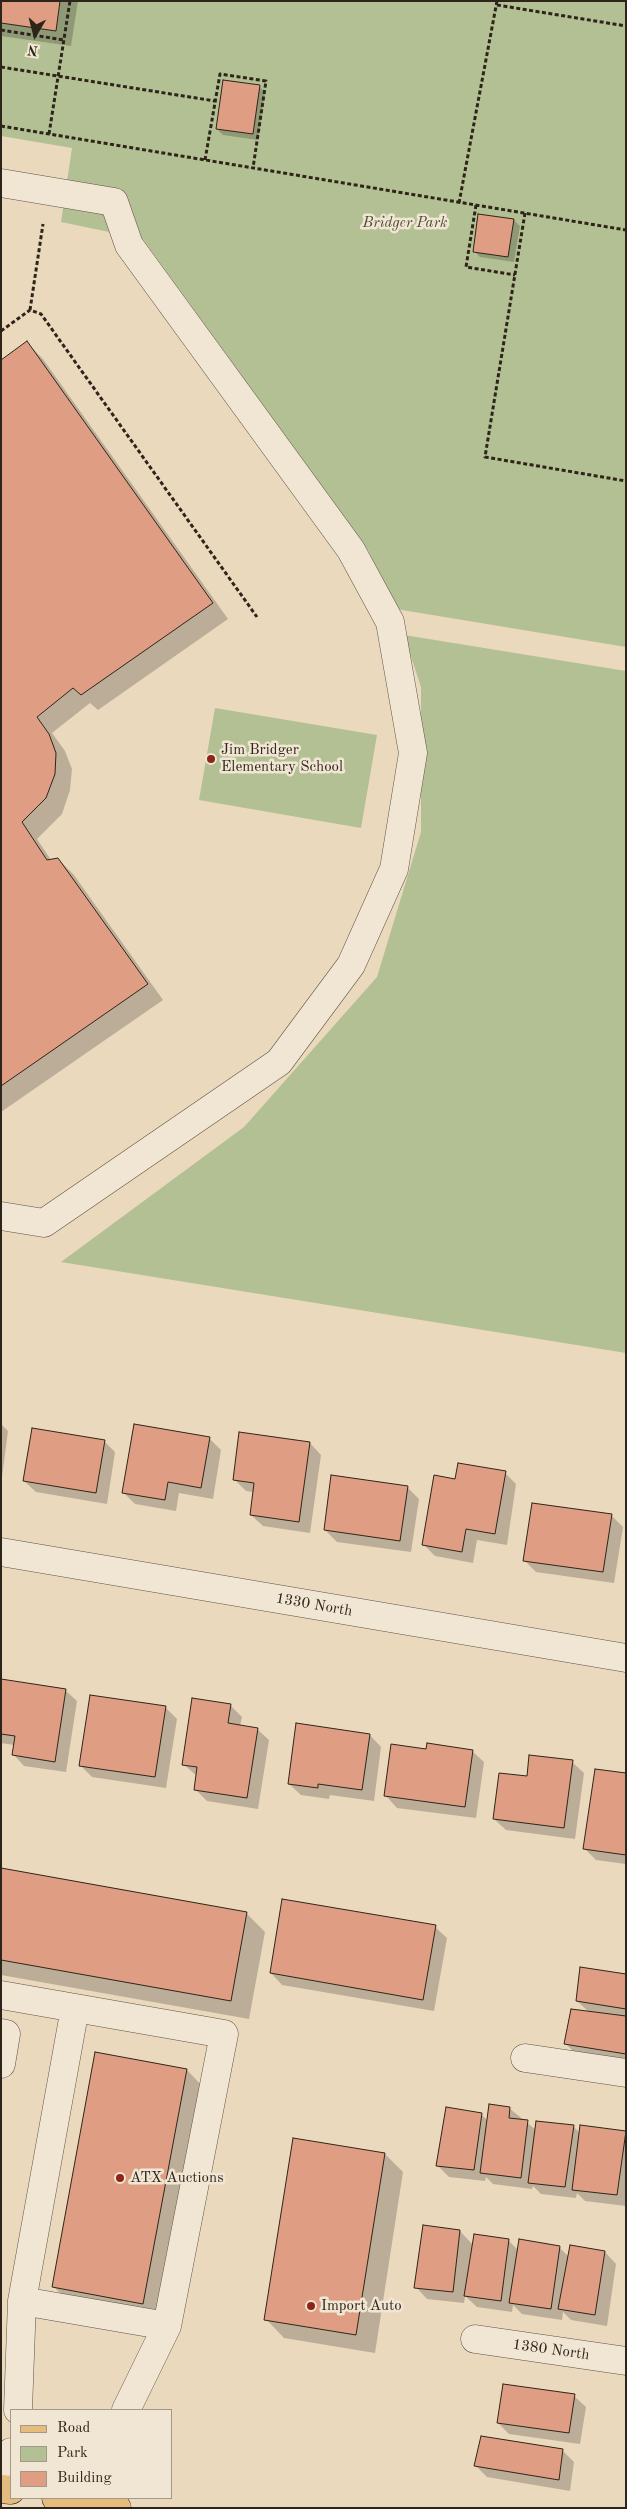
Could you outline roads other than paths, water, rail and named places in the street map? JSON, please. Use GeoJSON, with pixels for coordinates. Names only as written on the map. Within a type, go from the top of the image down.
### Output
{"type":"FeatureCollection","features":[{"type":"Feature","properties":{"kind":"main road"},"geometry":{"type":"LineString","coordinates":[[64,2499],[106,2504]]}},
{"type":"Feature","properties":{"kind":"street"},"geometry":{"type":"LineString","coordinates":[[1,183],[114,202],[129,245],[351,550],[390,622],[413,753],[394,869],[351,965],[279,1062],[44,1224],[1,1216]]}},
{"type":"Feature","properties":{"kind":"street","name":"1330 North"},"geometry":{"type":"LineString","coordinates":[[1,1552],[626,1658]]}},
{"type":"Feature","properties":{"kind":"street"},"geometry":{"type":"LineString","coordinates":[[1,1995],[224,2034],[167,2326],[126,2409]]}},
{"type":"Feature","properties":{"kind":"street"},"geometry":{"type":"LineString","coordinates":[[18,2409],[22,2301],[75,2008]]}},
{"type":"Feature","properties":{"kind":"street"},"geometry":{"type":"LineString","coordinates":[[1,2033],[6,2034],[1,2064]]}},
{"type":"Feature","properties":{"kind":"street"},"geometry":{"type":"LineString","coordinates":[[525,2058],[626,2073]]}},
{"type":"Feature","properties":{"kind":"street"},"geometry":{"type":"LineString","coordinates":[[22,2301],[167,2326]]}},
{"type":"Feature","properties":{"kind":"street","name":"1380 North"},"geometry":{"type":"LineString","coordinates":[[475,2339],[626,2361]]}},
{"type":"Feature","properties":{"kind":"street"},"geometry":{"type":"LineString","coordinates":[[6,2489],[10,2459]]}},
{"type":"Feature","properties":{"kind":"place","name":"Jim Bridger Elementary School"},"geometry":{"type":"Point","coordinates":[211,759]}},
{"type":"Feature","properties":{"kind":"place","name":"ATX Auctions"},"geometry":{"type":"Point","coordinates":[120,2178]}},
{"type":"Feature","properties":{"kind":"place","name":"Import Auto"},"geometry":{"type":"Point","coordinates":[311,2306]}},
{"type":"Feature","properties":{"kind":"park label","name":"Bridger Park"},"geometry":{"type":"Point","coordinates":[405,223]}}]}
